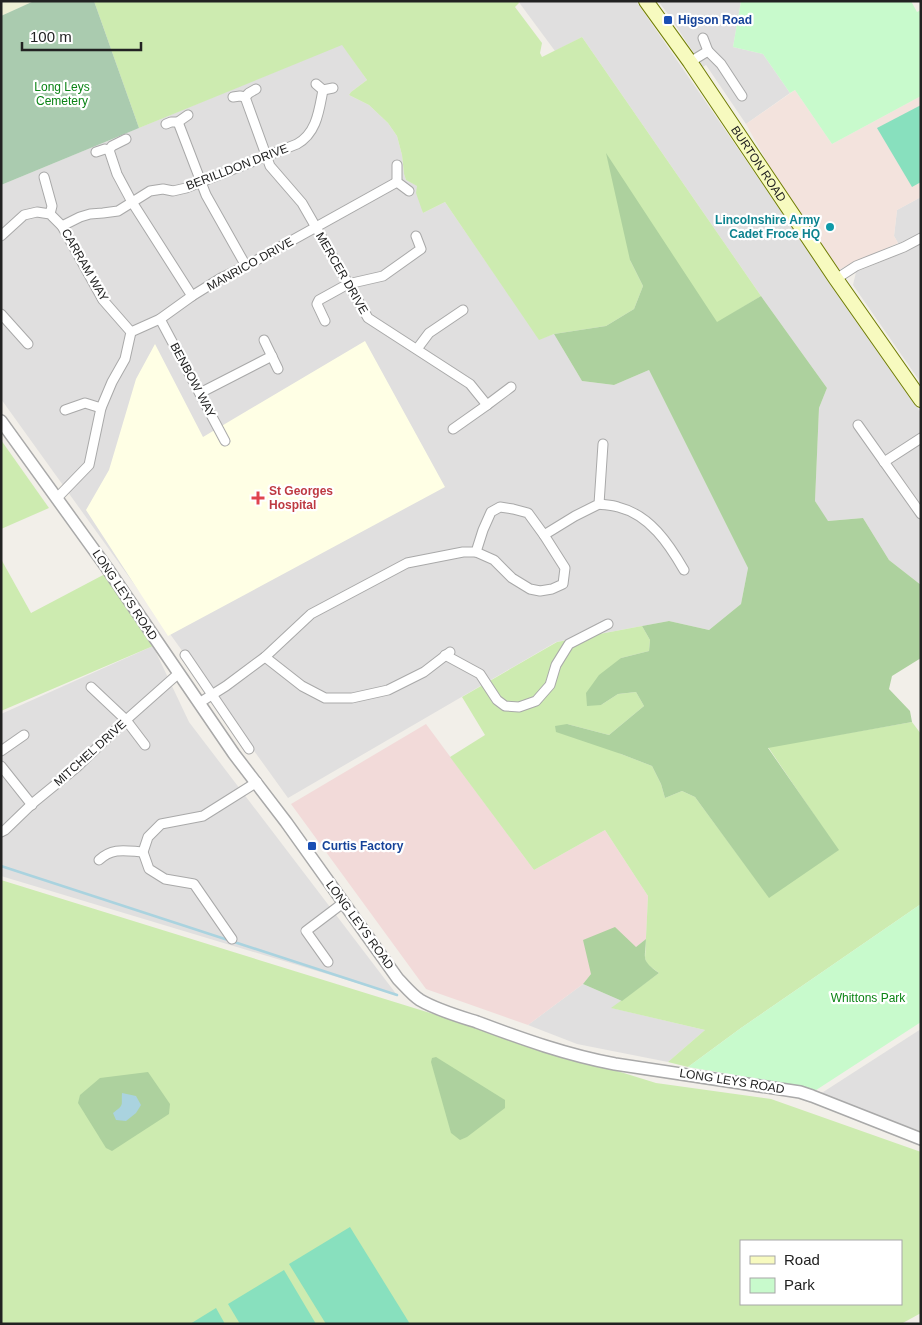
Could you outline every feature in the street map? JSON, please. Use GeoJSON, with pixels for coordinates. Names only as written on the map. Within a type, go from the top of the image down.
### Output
{"type":"FeatureCollection","features":[{"type":"Feature","properties":{"kind":"main road","name":"BURTON ROAD"},"geometry":{"type":"LineString","coordinates":[[646,1],[690,62],[836,279],[921,400]]}},
{"type":"Feature","properties":{"kind":"street"},"geometry":{"type":"LineString","coordinates":[[703,38],[708,52],[721,64],[742,96]]}},
{"type":"Feature","properties":{"kind":"street"},"geometry":{"type":"LineString","coordinates":[[690,62],[708,52]]}},
{"type":"Feature","properties":{"kind":"street"},"geometry":{"type":"LineString","coordinates":[[316,84],[324,90],[333,88]]}},
{"type":"Feature","properties":{"kind":"street"},"geometry":{"type":"LineString","coordinates":[[233,97],[245,97],[256,89]]}},
{"type":"Feature","properties":{"kind":"street","name":"BERILLDON DRIVE"},"geometry":{"type":"LineString","coordinates":[[62,226],[90,214],[118,211],[150,192],[163,189],[173,191],[186,188],[297,144],[307,137],[317,120],[324,90]]}},
{"type":"Feature","properties":{"kind":"street","name":"MERCER DRIVE"},"geometry":{"type":"LineString","coordinates":[[245,97],[266,156],[273,170],[302,203],[368,318],[470,384],[487,404]]}},
{"type":"Feature","properties":{"kind":"street"},"geometry":{"type":"LineString","coordinates":[[166,124],[178,122],[188,115]]}},
{"type":"Feature","properties":{"kind":"street"},"geometry":{"type":"LineString","coordinates":[[178,122],[213,209],[246,266]]}},
{"type":"Feature","properties":{"kind":"street"},"geometry":{"type":"LineString","coordinates":[[109,150],[112,146],[126,139]]}},
{"type":"Feature","properties":{"kind":"street"},"geometry":{"type":"LineString","coordinates":[[96,152],[105,149],[109,150]]}},
{"type":"Feature","properties":{"kind":"street"},"geometry":{"type":"LineString","coordinates":[[109,150],[117,174],[132,202],[192,296]]}},
{"type":"Feature","properties":{"kind":"street"},"geometry":{"type":"LineString","coordinates":[[397,165],[397,182],[409,191]]}},
{"type":"Feature","properties":{"kind":"street"},"geometry":{"type":"LineString","coordinates":[[1,236],[24,215],[37,212],[50,214],[52,206],[44,177]]}},
{"type":"Feature","properties":{"kind":"street","name":"MANRICO DRIVE"},"geometry":{"type":"LineString","coordinates":[[131,332],[160,319],[221,278],[397,182]]}},
{"type":"Feature","properties":{"kind":"street","name":"CARRAM WAY"},"geometry":{"type":"LineString","coordinates":[[50,214],[62,226],[103,300],[131,332]]}},
{"type":"Feature","properties":{"kind":"street"},"geometry":{"type":"LineString","coordinates":[[325,321],[317,304],[319,300],[348,284],[383,276],[421,249],[416,236]]}},
{"type":"Feature","properties":{"kind":"street"},"geometry":{"type":"LineString","coordinates":[[836,279],[856,266],[904,247],[921,238]]}},
{"type":"Feature","properties":{"kind":"street"},"geometry":{"type":"LineString","coordinates":[[417,349],[429,333],[463,310]]}},
{"type":"Feature","properties":{"kind":"street"},"geometry":{"type":"LineString","coordinates":[[1,314],[28,344]]}},
{"type":"Feature","properties":{"kind":"street","name":"BENBOW WAY"},"geometry":{"type":"LineString","coordinates":[[160,319],[225,441]]}},
{"type":"Feature","properties":{"kind":"street"},"geometry":{"type":"LineString","coordinates":[[57,498],[90,465],[101,408],[112,382],[125,359],[131,332]]}},
{"type":"Feature","properties":{"kind":"street"},"geometry":{"type":"LineString","coordinates":[[264,340],[278,369]]}},
{"type":"Feature","properties":{"kind":"street"},"geometry":{"type":"LineString","coordinates":[[200,393],[272,356]]}},
{"type":"Feature","properties":{"kind":"street"},"geometry":{"type":"LineString","coordinates":[[453,429],[511,388]]}},
{"type":"Feature","properties":{"kind":"street"},"geometry":{"type":"LineString","coordinates":[[65,410],[85,403],[101,408]]}},
{"type":"Feature","properties":{"kind":"street","name":"LONG LEYS ROAD"},"geometry":{"type":"LineString","coordinates":[[1,421],[110,572],[234,754],[398,979],[420,1000],[434,1007],[585,1058],[800,1092],[921,1140]]}},
{"type":"Feature","properties":{"kind":"street"},"geometry":{"type":"LineString","coordinates":[[858,425],[921,514]]}},
{"type":"Feature","properties":{"kind":"street"},"geometry":{"type":"LineString","coordinates":[[884,462],[921,438]]}},
{"type":"Feature","properties":{"kind":"street"},"geometry":{"type":"LineString","coordinates":[[599,504],[602,444]]}},
{"type":"Feature","properties":{"kind":"street"},"geometry":{"type":"LineString","coordinates":[[544,535],[599,504],[619,507],[632,512],[657,530],[669,544],[684,570]]}},
{"type":"Feature","properties":{"kind":"street"},"geometry":{"type":"LineString","coordinates":[[199,702],[265,657],[311,614],[407,563],[463,552],[476,552],[494,560],[512,578],[530,589],[540,591],[552,589],[563,584],[565,568],[528,513],[500,508],[491,512],[476,552]]}},
{"type":"Feature","properties":{"kind":"street"},"geometry":{"type":"LineString","coordinates":[[265,657],[302,686],[324,698],[352,698],[388,690],[424,672],[448,653],[480,674],[497,700],[505,706],[519,707],[536,700],[550,685],[556,665],[569,644],[608,624]]}},
{"type":"Feature","properties":{"kind":"street"},"geometry":{"type":"LineString","coordinates":[[185,655],[249,749]]}},
{"type":"Feature","properties":{"kind":"street","name":"MITCHEL DRIVE"},"geometry":{"type":"LineString","coordinates":[[1,832],[77,768],[126,720],[179,673]]}},
{"type":"Feature","properties":{"kind":"street"},"geometry":{"type":"LineString","coordinates":[[91,687],[126,720],[145,745]]}},
{"type":"Feature","properties":{"kind":"street"},"geometry":{"type":"LineString","coordinates":[[1,751],[24,736]]}},
{"type":"Feature","properties":{"kind":"street"},"geometry":{"type":"LineString","coordinates":[[1,766],[32,805]]}},
{"type":"Feature","properties":{"kind":"street"},"geometry":{"type":"LineString","coordinates":[[232,939],[194,884],[165,880],[148,869],[143,852],[148,837],[161,824],[202,816],[256,782]]}},
{"type":"Feature","properties":{"kind":"street"},"geometry":{"type":"LineString","coordinates":[[99,860],[105,854],[121,850],[143,852]]}},
{"type":"Feature","properties":{"kind":"street"},"geometry":{"type":"LineString","coordinates":[[328,962],[306,931],[343,903]]}},
{"type":"Feature","properties":{"kind":"shaded area"},"geometry":{"type":"Polygon","coordinates":[[[1,1],[34,1],[1,16],[1,1]]]}},
{"type":"Feature","properties":{"kind":"shaded area"},"geometry":{"type":"Polygon","coordinates":[[[518,1],[636,1],[818,263],[921,413],[921,585],[889,560],[863,518],[827,521],[815,501],[819,408],[827,388],[582,37],[555,51],[518,1]]]}},
{"type":"Feature","properties":{"kind":"shaded area"},"geometry":{"type":"Polygon","coordinates":[[[658,1],[741,1],[733,47],[763,54],[790,93],[746,124],[706,65],[703,67],[658,1]]]}},
{"type":"Feature","properties":{"kind":"shaded area"},"geometry":{"type":"Polygon","coordinates":[[[342,44],[367,80],[349,95],[369,105],[388,123],[397,136],[406,180],[418,186],[423,213],[445,202],[539,339],[554,334],[582,381],[614,385],[649,370],[748,568],[741,604],[709,630],[669,621],[556,642],[288,798],[1,399],[1,185],[342,44]]]}},
{"type":"Feature","properties":{"kind":"shaded area"},"geometry":{"type":"Polygon","coordinates":[[[795,90],[832,144],[921,96],[921,197],[897,210],[894,236],[898,243],[838,270],[777,180],[746,124],[795,90]]]}},
{"type":"Feature","properties":{"kind":"shaded area"},"geometry":{"type":"Polygon","coordinates":[[[921,197],[921,383],[853,285],[856,272],[905,252],[894,236],[897,210],[921,197]]]}},
{"type":"Feature","properties":{"kind":"shaded area","name":"St Georges Hospital"},"geometry":{"type":"Polygon","coordinates":[[[365,341],[445,487],[168,636],[86,510],[109,470],[136,379],[155,344],[203,437],[365,341]]]}},
{"type":"Feature","properties":{"kind":"shaded area"},"geometry":{"type":"Polygon","coordinates":[[[153,646],[189,722],[397,995],[1,876],[1,714],[153,646]]]}},
{"type":"Feature","properties":{"kind":"shaded area"},"geometry":{"type":"Polygon","coordinates":[[[426,724],[534,870],[605,830],[648,896],[646,939],[591,974],[583,984],[528,1025],[426,989],[291,804],[426,724]]]}},
{"type":"Feature","properties":{"kind":"shaded area"},"geometry":{"type":"Polygon","coordinates":[[[583,984],[622,1001],[612,1008],[705,1030],[668,1062],[577,1044],[528,1025],[583,984]]]}},
{"type":"Feature","properties":{"kind":"shaded area"},"geometry":{"type":"Polygon","coordinates":[[[921,1029],[921,1131],[817,1096],[921,1029]]]}},
{"type":"Feature","properties":{"kind":"green space","name":"Long Leys Cemetery"},"geometry":{"type":"Polygon","coordinates":[[[34,1],[94,1],[139,128],[1,185],[1,16],[34,1]]]}},
{"type":"Feature","properties":{"kind":"green space"},"geometry":{"type":"Polygon","coordinates":[[[94,1],[518,1],[519,3],[515,7],[542,43],[540,53],[542,57],[582,37],[761,296],[717,323],[630,260],[643,286],[634,309],[606,326],[554,334],[539,340],[445,202],[423,213],[416,193],[417,186],[406,180],[397,136],[388,123],[369,105],[349,95],[367,80],[342,45],[139,128],[94,1]]]}},
{"type":"Feature","properties":{"kind":"green space"},"geometry":{"type":"Polygon","coordinates":[[[741,1],[911,1],[917,12],[921,10],[921,96],[832,144],[795,90],[790,93],[763,54],[733,47],[741,1]]]}},
{"type":"Feature","properties":{"kind":"green space"},"geometry":{"type":"Polygon","coordinates":[[[921,105],[921,182],[912,187],[877,128],[921,105]]]}},
{"type":"Feature","properties":{"kind":"green space"},"geometry":{"type":"Polygon","coordinates":[[[606,153],[717,322],[761,296],[827,388],[819,408],[815,501],[828,521],[863,518],[889,560],[921,585],[921,658],[892,676],[889,689],[910,711],[912,722],[768,748],[839,850],[769,898],[695,797],[682,791],[665,798],[661,784],[652,766],[556,732],[555,726],[567,724],[609,735],[644,706],[636,692],[618,694],[601,705],[587,706],[586,693],[599,675],[621,658],[649,651],[650,640],[642,626],[669,621],[709,630],[741,604],[748,568],[649,370],[614,385],[582,381],[554,334],[606,326],[634,309],[643,286],[630,260],[606,153]]]}},
{"type":"Feature","properties":{"kind":"green space"},"geometry":{"type":"Polygon","coordinates":[[[1,440],[49,508],[1,529],[1,440]]]}},
{"type":"Feature","properties":{"kind":"green space"},"geometry":{"type":"Polygon","coordinates":[[[1,559],[31,613],[105,574],[153,646],[1,711],[1,559]]]}},
{"type":"Feature","properties":{"kind":"green space"},"geometry":{"type":"Polygon","coordinates":[[[642,626],[650,640],[649,651],[621,658],[601,705],[618,694],[636,692],[644,706],[609,735],[567,724],[621,754],[652,766],[661,784],[665,798],[682,791],[695,797],[769,897],[838,850],[768,747],[912,722],[921,734],[921,904],[741,1028],[688,1067],[668,1062],[705,1030],[611,1008],[659,973],[647,964],[645,958],[648,896],[605,830],[534,870],[450,757],[485,735],[462,697],[557,642],[642,626]]]}},
{"type":"Feature","properties":{"kind":"green space"},"geometry":{"type":"Polygon","coordinates":[[[1,880],[656,1083],[771,1099],[921,1152],[921,1313],[901,1324],[1,1324],[1,880]]]}},
{"type":"Feature","properties":{"kind":"green space","name":"Whittons Park"},"geometry":{"type":"Polygon","coordinates":[[[921,904],[921,1022],[810,1094],[776,1082],[688,1067],[741,1028],[921,904]]]}},
{"type":"Feature","properties":{"kind":"green space"},"geometry":{"type":"Polygon","coordinates":[[[615,927],[636,947],[646,939],[645,959],[659,973],[622,1001],[583,984],[591,974],[583,940],[615,927]]]}},
{"type":"Feature","properties":{"kind":"green space"},"geometry":{"type":"Polygon","coordinates":[[[436,1057],[505,1100],[505,1108],[467,1137],[460,1140],[451,1133],[431,1062],[432,1058],[436,1057]]]}},
{"type":"Feature","properties":{"kind":"green space"},"geometry":{"type":"Polygon","coordinates":[[[148,1072],[170,1104],[169,1114],[112,1151],[106,1148],[78,1103],[80,1095],[100,1078],[148,1072]]]}},
{"type":"Feature","properties":{"kind":"green space"},"geometry":{"type":"Polygon","coordinates":[[[350,1227],[410,1324],[326,1324],[289,1264],[350,1227]]]}},
{"type":"Feature","properties":{"kind":"green space"},"geometry":{"type":"Polygon","coordinates":[[[284,1270],[316,1324],[240,1324],[228,1304],[284,1270]]]}},
{"type":"Feature","properties":{"kind":"green space"},"geometry":{"type":"Polygon","coordinates":[[[216,1308],[225,1324],[190,1324],[216,1308]]]}},
{"type":"Feature","properties":{"kind":"water"},"geometry":{"type":"Polygon","coordinates":[[[122,1093],[136,1096],[141,1105],[136,1113],[126,1121],[116,1120],[113,1113],[122,1104],[122,1093]]]}},
{"type":"Feature","properties":{"kind":"waterway"},"geometry":{"type":"LineString","coordinates":[[1,866],[397,995]]}},
{"type":"Feature","properties":{"kind":"place","name":"Higson Road"},"geometry":{"type":"Point","coordinates":[668,20]}},
{"type":"Feature","properties":{"kind":"place","name":"Lincolnshire Army Cadet Froce HQ"},"geometry":{"type":"Point","coordinates":[830,227]}},
{"type":"Feature","properties":{"kind":"place","name":"St Georges Hospital"},"geometry":{"type":"Point","coordinates":[258,498]}},
{"type":"Feature","properties":{"kind":"place","name":"Curtis Factory"},"geometry":{"type":"Point","coordinates":[312,846]}}]}
